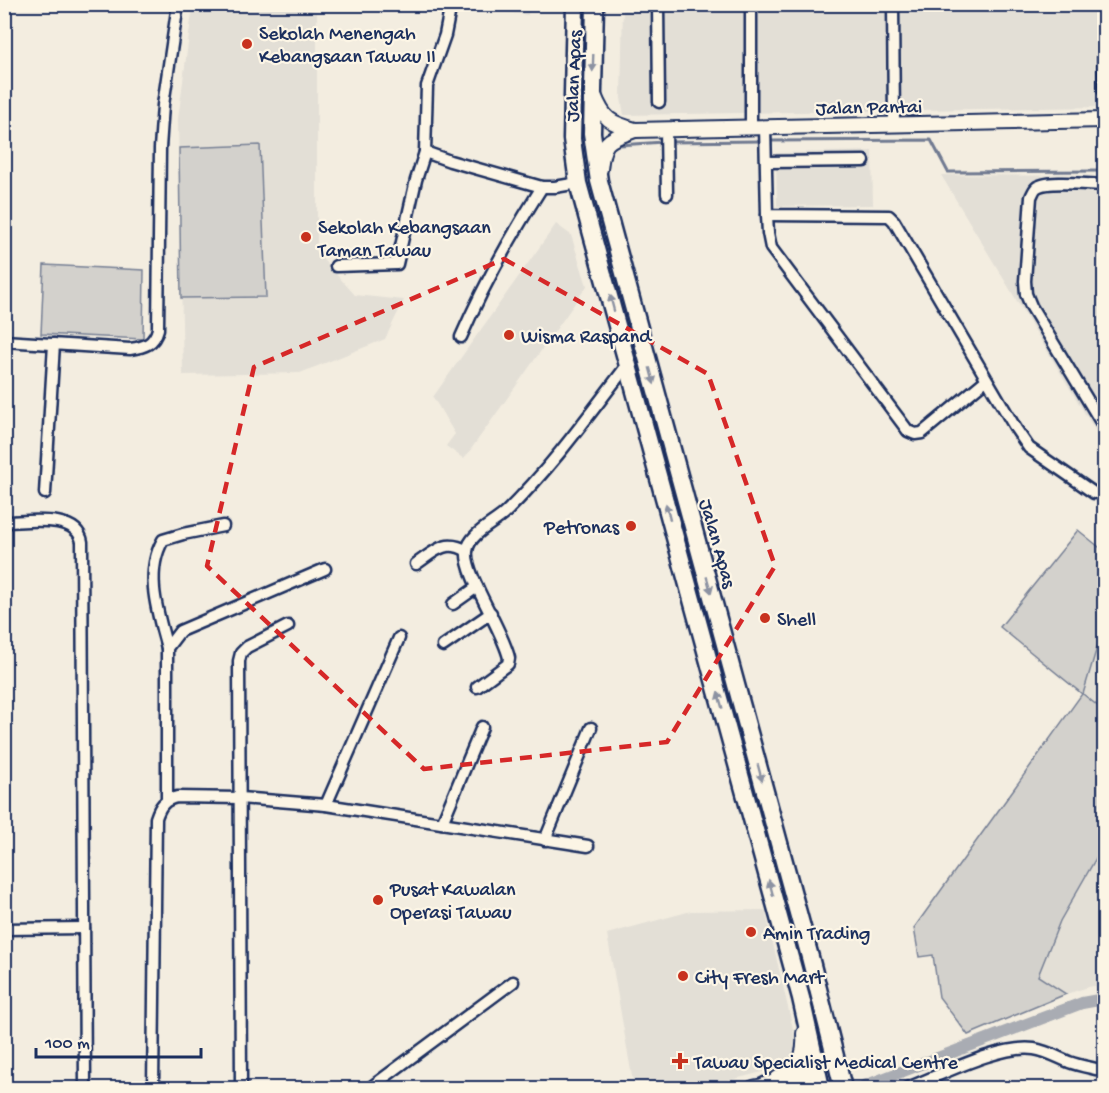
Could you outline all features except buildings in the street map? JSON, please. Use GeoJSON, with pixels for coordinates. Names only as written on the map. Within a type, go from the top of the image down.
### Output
{"type":"FeatureCollection","features":[{"type":"Feature","properties":{"kind":"highway","name":"Jalan Apas"},"geometry":{"type":"LineString","coordinates":[[575,4],[572,139],[578,183],[801,998],[821,1089]]}},
{"type":"Feature","properties":{"kind":"highway","name":"Jalan Apas"},"geometry":{"type":"LineString","coordinates":[[595,4],[592,134],[599,180],[694,534],[736,679],[843,1089]]}},
{"type":"Feature","properties":{"kind":"highway"},"geometry":{"type":"LineString","coordinates":[[759,1087],[807,1072],[817,1066],[825,1055],[829,1030]]}},
{"type":"Feature","properties":{"kind":"street"},"geometry":{"type":"LineString","coordinates":[[4,341],[130,349],[140,348],[152,342],[158,329],[160,148],[163,105],[178,4]]}},
{"type":"Feature","properties":{"kind":"street"},"geometry":{"type":"LineString","coordinates":[[336,266],[397,264],[416,180],[425,152],[427,86],[445,35],[451,4]]}},
{"type":"Feature","properties":{"kind":"street"},"geometry":{"type":"LineString","coordinates":[[658,4],[659,102]]}},
{"type":"Feature","properties":{"kind":"street"},"geometry":{"type":"LineString","coordinates":[[751,4],[761,129],[766,157],[767,215],[771,248],[908,431],[915,434],[922,433],[986,380]]}},
{"type":"Feature","properties":{"kind":"street"},"geometry":{"type":"LineString","coordinates":[[893,4],[894,125]]}},
{"type":"Feature","properties":{"kind":"street"},"geometry":{"type":"LineString","coordinates":[[1103,4],[1104,91]]}},
{"type":"Feature","properties":{"kind":"street"},"geometry":{"type":"LineString","coordinates":[[592,91],[606,118],[613,124],[635,130]]}},
{"type":"Feature","properties":{"kind":"street","name":"Jalan Pantai"},"geometry":{"type":"LineString","coordinates":[[635,130],[666,133],[1104,120]]}},
{"type":"Feature","properties":{"kind":"street"},"geometry":{"type":"LineString","coordinates":[[599,180],[605,146],[611,138],[635,130]]}},
{"type":"Feature","properties":{"kind":"street"},"geometry":{"type":"LineString","coordinates":[[666,133],[667,194]]}},
{"type":"Feature","properties":{"kind":"street"},"geometry":{"type":"LineString","coordinates":[[425,152],[543,187],[578,183]]}},
{"type":"Feature","properties":{"kind":"street"},"geometry":{"type":"LineString","coordinates":[[766,157],[864,160]]}},
{"type":"Feature","properties":{"kind":"street"},"geometry":{"type":"LineString","coordinates":[[1104,185],[1053,184],[1042,185],[1035,189],[1031,197],[1025,281],[1026,294],[1031,306],[1104,427]]}},
{"type":"Feature","properties":{"kind":"street"},"geometry":{"type":"LineString","coordinates":[[461,337],[479,295],[512,235],[543,187]]}},
{"type":"Feature","properties":{"kind":"street"},"geometry":{"type":"LineString","coordinates":[[767,215],[889,216],[1029,448],[1094,493]]}},
{"type":"Feature","properties":{"kind":"street"},"geometry":{"type":"LineString","coordinates":[[45,493],[54,344]]}},
{"type":"Feature","properties":{"kind":"street"},"geometry":{"type":"LineString","coordinates":[[477,687],[508,664],[509,658],[491,613],[477,587],[468,561],[467,551],[472,540],[505,513],[562,451],[628,364]]}},
{"type":"Feature","properties":{"kind":"street"},"geometry":{"type":"LineString","coordinates":[[4,522],[62,522],[75,527],[81,533],[85,1089]]}},
{"type":"Feature","properties":{"kind":"street"},"geometry":{"type":"LineString","coordinates":[[167,799],[166,648],[153,584],[158,549],[163,540],[223,526]]}},
{"type":"Feature","properties":{"kind":"street"},"geometry":{"type":"LineString","coordinates":[[416,564],[444,546],[453,545],[467,551]]}},
{"type":"Feature","properties":{"kind":"street"},"geometry":{"type":"LineString","coordinates":[[166,648],[180,632],[325,569]]}},
{"type":"Feature","properties":{"kind":"street"},"geometry":{"type":"LineString","coordinates":[[453,604],[477,587]]}},
{"type":"Feature","properties":{"kind":"street"},"geometry":{"type":"LineString","coordinates":[[443,646],[491,613]]}},
{"type":"Feature","properties":{"kind":"street"},"geometry":{"type":"LineString","coordinates":[[241,1086],[239,661],[241,653],[247,647],[288,626]]}},
{"type":"Feature","properties":{"kind":"street"},"geometry":{"type":"LineString","coordinates":[[326,805],[399,638]]}},
{"type":"Feature","properties":{"kind":"street"},"geometry":{"type":"LineString","coordinates":[[442,823],[482,727]]}},
{"type":"Feature","properties":{"kind":"street"},"geometry":{"type":"LineString","coordinates":[[546,840],[591,728]]}},
{"type":"Feature","properties":{"kind":"street"},"geometry":{"type":"LineString","coordinates":[[153,1089],[156,818],[159,807],[167,799],[177,797],[240,798],[326,805],[588,846]]}},
{"type":"Feature","properties":{"kind":"street"},"geometry":{"type":"LineString","coordinates":[[4,929],[84,928]]}},
{"type":"Feature","properties":{"kind":"street"},"geometry":{"type":"LineString","coordinates":[[370,1089],[513,982]]}},
{"type":"Feature","properties":{"kind":"street"},"geometry":{"type":"LineString","coordinates":[[759,1087],[790,1071],[800,1062],[805,1047],[801,998]]}},
{"type":"Feature","properties":{"kind":"street"},"geometry":{"type":"LineString","coordinates":[[907,1089],[998,1052],[1016,1049],[1031,1048],[1047,1052],[1069,1062],[1104,1071]]}},
{"type":"Feature","properties":{"kind":"street"},"geometry":{"type":"LineString","coordinates":[[759,1087],[799,1084],[808,1089]]}},
{"type":"Feature","properties":{"kind":"highlighted area"},"geometry":{"type":"Polygon","coordinates":[[[504,259],[708,374],[775,566],[667,742],[424,769],[207,566],[254,367],[504,259]]]}},
{"type":"Feature","properties":{"kind":"shaded area"},"geometry":{"type":"Polygon","coordinates":[[[193,5],[299,5],[317,13],[317,253],[355,295],[404,300],[385,339],[300,373],[183,375],[178,119],[193,5]]]}},
{"type":"Feature","properties":{"kind":"shaded area"},"geometry":{"type":"Polygon","coordinates":[[[450,5],[529,5],[528,15],[450,5]]]}},
{"type":"Feature","properties":{"kind":"shaded area"},"geometry":{"type":"Polygon","coordinates":[[[623,5],[1104,5],[1104,107],[624,115],[621,98],[623,5]]]}},
{"type":"Feature","properties":{"kind":"shaded area"},"geometry":{"type":"Polygon","coordinates":[[[260,145],[266,297],[181,298],[179,148],[260,145]]]}},
{"type":"Feature","properties":{"kind":"shaded area"},"geometry":{"type":"Polygon","coordinates":[[[872,151],[873,205],[777,206],[776,153],[872,151]]]}},
{"type":"Feature","properties":{"kind":"shaded area"},"geometry":{"type":"Polygon","coordinates":[[[941,175],[1104,176],[1104,445],[941,175]]]}},
{"type":"Feature","properties":{"kind":"shaded area"},"geometry":{"type":"Polygon","coordinates":[[[556,224],[571,235],[587,286],[464,459],[446,446],[455,434],[433,397],[556,224]]]}},
{"type":"Feature","properties":{"kind":"shaded area"},"geometry":{"type":"Polygon","coordinates":[[[44,265],[144,270],[143,339],[41,334],[44,265]]]}},
{"type":"Feature","properties":{"kind":"shaded area"},"geometry":{"type":"Polygon","coordinates":[[[1078,530],[1104,551],[1104,624],[1083,694],[1104,711],[1104,844],[1060,921],[1038,976],[1066,994],[968,1035],[939,997],[933,955],[919,957],[914,928],[1082,694],[1000,627],[1078,530]]]}},
{"type":"Feature","properties":{"kind":"shaded area"},"geometry":{"type":"Polygon","coordinates":[[[1104,624],[1104,711],[1083,694],[1104,624]]]}},
{"type":"Feature","properties":{"kind":"shaded area"},"geometry":{"type":"Polygon","coordinates":[[[1104,844],[1104,987],[1092,986],[1066,994],[1038,976],[1060,921],[1104,844]]]}},
{"type":"Feature","properties":{"kind":"shaded area"},"geometry":{"type":"Polygon","coordinates":[[[765,910],[795,1037],[795,1051],[786,1066],[700,1088],[634,1088],[607,934],[691,911],[765,910]]]}},
{"type":"Feature","properties":{"kind":"waterway"},"geometry":{"type":"LineString","coordinates":[[769,141],[931,140],[948,172],[1104,171]]}},
{"type":"Feature","properties":{"kind":"waterway"},"geometry":{"type":"LineString","coordinates":[[670,142],[762,141]]}},
{"type":"Feature","properties":{"kind":"waterway"},"geometry":{"type":"LineString","coordinates":[[620,145],[663,142]]}},
{"type":"Feature","properties":{"kind":"waterway"},"geometry":{"type":"LineString","coordinates":[[864,1086],[1082,1003],[1104,999]]}},
{"type":"Feature","properties":{"kind":"place","name":"Sekolah Menengah Kebangsaan Tawau II"},"geometry":{"type":"Point","coordinates":[247,44]}},
{"type":"Feature","properties":{"kind":"place","name":"Sekolah Kebangsaan Taman Tawau"},"geometry":{"type":"Point","coordinates":[306,237]}},
{"type":"Feature","properties":{"kind":"place","name":"Wisma Raspand"},"geometry":{"type":"Point","coordinates":[509,335]}},
{"type":"Feature","properties":{"kind":"place","name":"Petronas"},"geometry":{"type":"Point","coordinates":[631,526]}},
{"type":"Feature","properties":{"kind":"place","name":"Shell"},"geometry":{"type":"Point","coordinates":[765,618]}},
{"type":"Feature","properties":{"kind":"place","name":"Pusat Kawalan Operasi Tawau"},"geometry":{"type":"Point","coordinates":[378,900]}},
{"type":"Feature","properties":{"kind":"place","name":"Amin Trading"},"geometry":{"type":"Point","coordinates":[751,932]}},
{"type":"Feature","properties":{"kind":"place","name":"City Fresh Mart"},"geometry":{"type":"Point","coordinates":[683,976]}},
{"type":"Feature","properties":{"kind":"place","name":"Tawau Specialist Medical Centre"},"geometry":{"type":"Point","coordinates":[680,1061]}}]}
